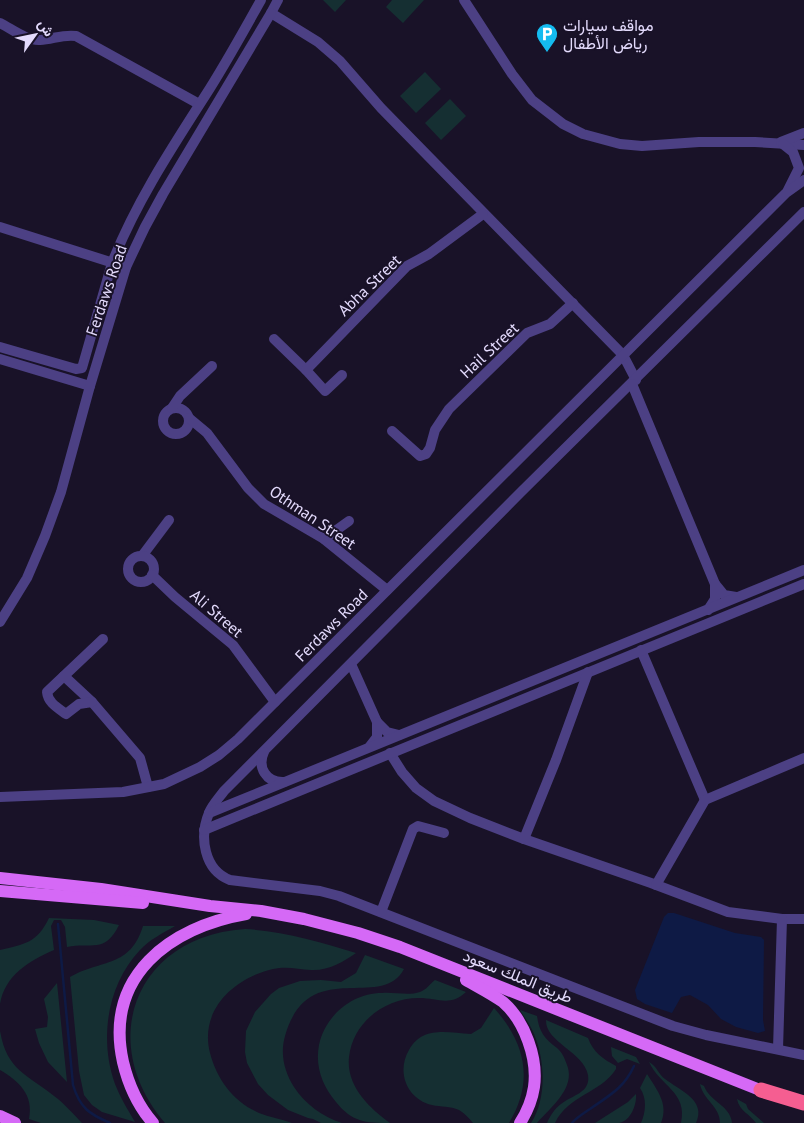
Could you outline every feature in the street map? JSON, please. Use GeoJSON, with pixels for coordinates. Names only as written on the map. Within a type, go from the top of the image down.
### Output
{"type":"FeatureCollection","features":[{"type":"Feature","properties":{"kind":"highway"},"geometry":{"type":"LineString","coordinates":[[761,1090],[804,1103]]}},
{"type":"Feature","properties":{"kind":"main road"},"geometry":{"type":"LineString","coordinates":[[0,878],[100,889],[210,906]]}},
{"type":"Feature","properties":{"kind":"main road"},"geometry":{"type":"LineString","coordinates":[[0,891],[106,901],[210,906]]}},
{"type":"Feature","properties":{"kind":"main road","name":"طريق الملك سعود"},"geometry":{"type":"LineString","coordinates":[[210,906],[260,911],[304,919],[358,933],[400,947],[761,1090],[804,1109]]}},
{"type":"Feature","properties":{"kind":"main road"},"geometry":{"type":"LineString","coordinates":[[153,1123],[137,1100],[126,1075],[120,1048],[119,1029],[128,988],[154,955],[173,941],[198,927],[224,918],[260,911]]}},
{"type":"Feature","properties":{"kind":"main road"},"geometry":{"type":"LineString","coordinates":[[436,961],[503,1003],[522,1027],[531,1052],[535,1085],[532,1099],[520,1123]]}},
{"type":"Feature","properties":{"kind":"main road"},"geometry":{"type":"LineString","coordinates":[[0,1116],[15,1123]]}},
{"type":"Feature","properties":{"kind":"street"},"geometry":{"type":"LineString","coordinates":[[0,348],[76,369],[82,368],[118,246],[145,194],[261,0]]}},
{"type":"Feature","properties":{"kind":"street","name":"Ferdaws Road"},"geometry":{"type":"LineString","coordinates":[[0,622],[27,578],[61,492],[90,386],[126,267],[144,227],[278,0]]}},
{"type":"Feature","properties":{"kind":"street"},"geometry":{"type":"LineString","coordinates":[[464,0],[508,68],[532,100],[563,124],[582,134],[620,144],[642,146],[699,142],[755,142],[804,145]]}},
{"type":"Feature","properties":{"kind":"street"},"geometry":{"type":"LineString","coordinates":[[271,14],[318,42],[334,56],[483,214],[623,355],[715,584],[724,595],[737,597]]}},
{"type":"Feature","properties":{"kind":"street"},"geometry":{"type":"LineString","coordinates":[[0,23],[32,39],[40,40],[70,35],[76,36],[199,104]]}},
{"type":"Feature","properties":{"kind":"street"},"geometry":{"type":"LineString","coordinates":[[780,144],[804,133]]}},
{"type":"Feature","properties":{"kind":"street"},"geometry":{"type":"LineString","coordinates":[[780,144],[793,152],[799,168],[786,193]]}},
{"type":"Feature","properties":{"kind":"street"},"geometry":{"type":"LineString","coordinates":[[786,193],[804,180]]}},
{"type":"Feature","properties":{"kind":"street","name":"Ferdaws Road"},"geometry":{"type":"LineString","coordinates":[[0,797],[123,792],[179,778],[219,755],[238,739],[786,193]]}},
{"type":"Feature","properties":{"kind":"street"},"geometry":{"type":"LineString","coordinates":[[804,212],[521,492],[224,791],[209,813],[204,830],[206,855],[216,872],[230,880],[320,891],[339,896],[673,1026],[706,1035],[804,1055]]}},
{"type":"Feature","properties":{"kind":"street","name":"Abha Street"},"geometry":{"type":"LineString","coordinates":[[306,370],[407,266],[429,254],[483,214]]}},
{"type":"Feature","properties":{"kind":"street"},"geometry":{"type":"LineString","coordinates":[[0,227],[126,267]]}},
{"type":"Feature","properties":{"kind":"street","name":"Hail Street"},"geometry":{"type":"LineString","coordinates":[[392,431],[420,456],[426,454],[430,448],[435,430],[449,409],[527,334],[550,324],[573,303]]}},
{"type":"Feature","properties":{"kind":"street"},"geometry":{"type":"LineString","coordinates":[[274,339],[325,391],[342,375]]}},
{"type":"Feature","properties":{"kind":"street"},"geometry":{"type":"LineString","coordinates":[[0,359],[90,386]]}},
{"type":"Feature","properties":{"kind":"street"},"geometry":{"type":"LineString","coordinates":[[172,408],[184,410],[189,418],[188,426],[184,432],[176,435],[168,432],[163,425],[163,417],[180,396],[212,366]]}},
{"type":"Feature","properties":{"kind":"street","name":"Othman Street"},"geometry":{"type":"LineString","coordinates":[[189,418],[207,433],[248,488],[264,504],[324,540],[387,590]]}},
{"type":"Feature","properties":{"kind":"street"},"geometry":{"type":"LineString","coordinates":[[142,556],[169,520]]}},
{"type":"Feature","properties":{"kind":"street"},"geometry":{"type":"LineString","coordinates":[[324,540],[349,521]]}},
{"type":"Feature","properties":{"kind":"street"},"geometry":{"type":"LineString","coordinates":[[142,556],[152,562],[154,566],[152,575],[146,580],[138,581],[129,573],[128,569],[134,558],[142,556]]}},
{"type":"Feature","properties":{"kind":"street"},"geometry":{"type":"LineString","coordinates":[[209,813],[804,570]]}},
{"type":"Feature","properties":{"kind":"street","name":"Ali Street"},"geometry":{"type":"LineString","coordinates":[[152,575],[174,597],[233,645],[275,702]]}},
{"type":"Feature","properties":{"kind":"street"},"geometry":{"type":"LineString","coordinates":[[708,610],[715,599],[715,584]]}},
{"type":"Feature","properties":{"kind":"street"},"geometry":{"type":"LineString","coordinates":[[204,830],[804,584]]}},
{"type":"Feature","properties":{"kind":"street"},"geometry":{"type":"LineString","coordinates":[[88,699],[66,714],[52,703],[48,698],[47,692],[103,639]]}},
{"type":"Feature","properties":{"kind":"street"},"geometry":{"type":"LineString","coordinates":[[641,650],[705,800]]}},
{"type":"Feature","properties":{"kind":"street"},"geometry":{"type":"LineString","coordinates":[[351,664],[377,722],[387,732],[399,735]]}},
{"type":"Feature","properties":{"kind":"street"},"geometry":{"type":"LineString","coordinates":[[524,839],[556,760],[588,672]]}},
{"type":"Feature","properties":{"kind":"street"},"geometry":{"type":"LineString","coordinates":[[64,676],[88,699],[140,758],[148,787]]}},
{"type":"Feature","properties":{"kind":"street"},"geometry":{"type":"LineString","coordinates":[[488,698],[492,711]]}},
{"type":"Feature","properties":{"kind":"street"},"geometry":{"type":"LineString","coordinates":[[368,748],[377,737],[377,722]]}},
{"type":"Feature","properties":{"kind":"street"},"geometry":{"type":"LineString","coordinates":[[265,751],[261,761],[264,771],[272,781],[284,782]]}},
{"type":"Feature","properties":{"kind":"street"},"geometry":{"type":"LineString","coordinates":[[390,753],[402,772],[416,788],[452,811],[524,839],[728,912],[782,919],[804,919]]}},
{"type":"Feature","properties":{"kind":"street"},"geometry":{"type":"LineString","coordinates":[[656,885],[705,800],[804,758]]}},
{"type":"Feature","properties":{"kind":"street"},"geometry":{"type":"LineString","coordinates":[[381,912],[413,829],[418,826],[444,833]]}},
{"type":"Feature","properties":{"kind":"street"},"geometry":{"type":"LineString","coordinates":[[778,1049],[782,919]]}},
{"type":"Feature","properties":{"kind":"green space"},"geometry":{"type":"Polygon","coordinates":[[[323,0],[346,0],[335,12],[323,0]]]}},
{"type":"Feature","properties":{"kind":"green space"},"geometry":{"type":"Polygon","coordinates":[[[392,0],[424,0],[403,23],[386,7],[392,0]]]}},
{"type":"Feature","properties":{"kind":"green space"},"geometry":{"type":"Polygon","coordinates":[[[425,72],[441,89],[416,113],[400,96],[425,72]]]}},
{"type":"Feature","properties":{"kind":"green space"},"geometry":{"type":"Polygon","coordinates":[[[450,99],[466,116],[441,140],[425,123],[450,99]]]}},
{"type":"Feature","properties":{"kind":"green space"},"geometry":{"type":"Polygon","coordinates":[[[49,918],[94,920],[119,925],[114,934],[103,943],[67,947],[65,927],[61,920],[54,920],[51,926],[54,950],[27,964],[13,977],[7,985],[0,1004],[0,950],[23,944],[35,938],[49,918]]]}},
{"type":"Feature","properties":{"kind":"green space"},"geometry":{"type":"Polygon","coordinates":[[[143,926],[175,926],[148,943],[129,964],[113,996],[109,1013],[107,1031],[110,1067],[117,1089],[135,1122],[102,1112],[92,1105],[84,1095],[79,1071],[70,977],[123,956],[137,940],[143,926]]]}},
{"type":"Feature","properties":{"kind":"green space"},"geometry":{"type":"Polygon","coordinates":[[[245,929],[315,941],[356,953],[341,963],[323,969],[278,968],[259,973],[233,988],[223,998],[215,1010],[210,1023],[208,1037],[210,1053],[217,1072],[228,1089],[250,1108],[292,1123],[165,1123],[144,1091],[133,1059],[131,1027],[138,998],[153,972],[177,951],[207,936],[245,929]]]}},
{"type":"Feature","properties":{"kind":"green space"},"geometry":{"type":"Polygon","coordinates":[[[365,955],[404,969],[393,981],[379,986],[344,988],[310,997],[296,1012],[285,1036],[284,1062],[294,1087],[303,1099],[315,1109],[342,1123],[321,1123],[288,1110],[268,1095],[258,1084],[247,1063],[245,1052],[246,1031],[255,1012],[279,988],[300,981],[321,980],[341,982],[356,973],[365,955]]]}},
{"type":"Feature","properties":{"kind":"green space"},"geometry":{"type":"Polygon","coordinates":[[[435,980],[466,992],[460,997],[444,1001],[419,998],[406,999],[383,1007],[364,1023],[352,1044],[349,1068],[355,1087],[367,1103],[390,1123],[366,1122],[348,1114],[327,1089],[319,1068],[319,1045],[327,1025],[342,1008],[360,997],[382,993],[416,993],[424,990],[435,980]]]}},
{"type":"Feature","properties":{"kind":"green space"},"geometry":{"type":"Polygon","coordinates":[[[57,983],[67,1082],[48,1062],[35,1029],[47,1027],[48,1017],[44,999],[57,983]]]}},
{"type":"Feature","properties":{"kind":"green space"},"geometry":{"type":"Polygon","coordinates":[[[494,1008],[505,1021],[513,1035],[523,1063],[522,1093],[509,1123],[473,1123],[459,1110],[432,1105],[416,1097],[406,1084],[404,1075],[405,1058],[415,1042],[421,1037],[437,1032],[471,1034],[481,1028],[494,1008]]]}},
{"type":"Feature","properties":{"kind":"green space"},"geometry":{"type":"Polygon","coordinates":[[[520,1010],[537,1016],[541,1031],[562,1054],[569,1073],[568,1082],[561,1097],[537,1123],[531,1123],[540,1103],[543,1079],[542,1067],[538,1044],[533,1031],[520,1010]]]}},
{"type":"Feature","properties":{"kind":"green space"},"geometry":{"type":"Polygon","coordinates":[[[546,1020],[588,1038],[599,1055],[616,1066],[610,1077],[568,1106],[555,1123],[547,1123],[559,1106],[584,1090],[587,1086],[588,1075],[580,1060],[552,1035],[547,1028],[546,1020]]]}},
{"type":"Feature","properties":{"kind":"green space"},"geometry":{"type":"Polygon","coordinates":[[[0,1031],[3,1044],[13,1063],[62,1102],[82,1123],[41,1123],[29,1119],[30,1110],[27,1096],[19,1084],[0,1070],[0,1031]]]}},
{"type":"Feature","properties":{"kind":"green space"},"geometry":{"type":"Polygon","coordinates":[[[611,1047],[636,1057],[640,1064],[627,1059],[618,1063],[612,1056],[611,1047]]]}},
{"type":"Feature","properties":{"kind":"green space"},"geometry":{"type":"Polygon","coordinates":[[[649,1062],[663,1077],[690,1096],[695,1102],[698,1108],[696,1123],[681,1123],[682,1112],[677,1096],[649,1062]]]}},
{"type":"Feature","properties":{"kind":"green space"},"geometry":{"type":"Polygon","coordinates":[[[647,1074],[663,1103],[664,1110],[661,1123],[641,1123],[645,1105],[644,1096],[640,1088],[647,1074]]]}},
{"type":"Feature","properties":{"kind":"green space"},"geometry":{"type":"Polygon","coordinates":[[[700,1084],[728,1112],[732,1123],[720,1123],[717,1112],[704,1094],[700,1084]]]}},
{"type":"Feature","properties":{"kind":"green space"},"geometry":{"type":"Polygon","coordinates":[[[636,1094],[630,1116],[623,1122],[595,1123],[628,1102],[636,1094]]]}},
{"type":"Feature","properties":{"kind":"green space"},"geometry":{"type":"Polygon","coordinates":[[[737,1099],[746,1104],[748,1109],[764,1123],[756,1123],[740,1107],[737,1099]]]}},
{"type":"Feature","properties":{"kind":"water"},"geometry":{"type":"Polygon","coordinates":[[[668,913],[674,913],[735,933],[761,937],[764,940],[763,1020],[765,1031],[758,1033],[736,1027],[721,1019],[708,1005],[690,995],[681,997],[672,1013],[645,1004],[637,999],[635,990],[664,917],[668,913]]]}},
{"type":"Feature","properties":{"kind":"waterway"},"geometry":{"type":"LineString","coordinates":[[58,924],[73,1085],[82,1105],[91,1113],[110,1123]]}},
{"type":"Feature","properties":{"kind":"waterway"},"geometry":{"type":"LineString","coordinates":[[572,1123],[621,1086],[634,1066]]}},
{"type":"Feature","properties":{"kind":"place","name":"مواقف سيارات رياض الأطفال"},"geometry":{"type":"Point","coordinates":[547,53]}}]}
